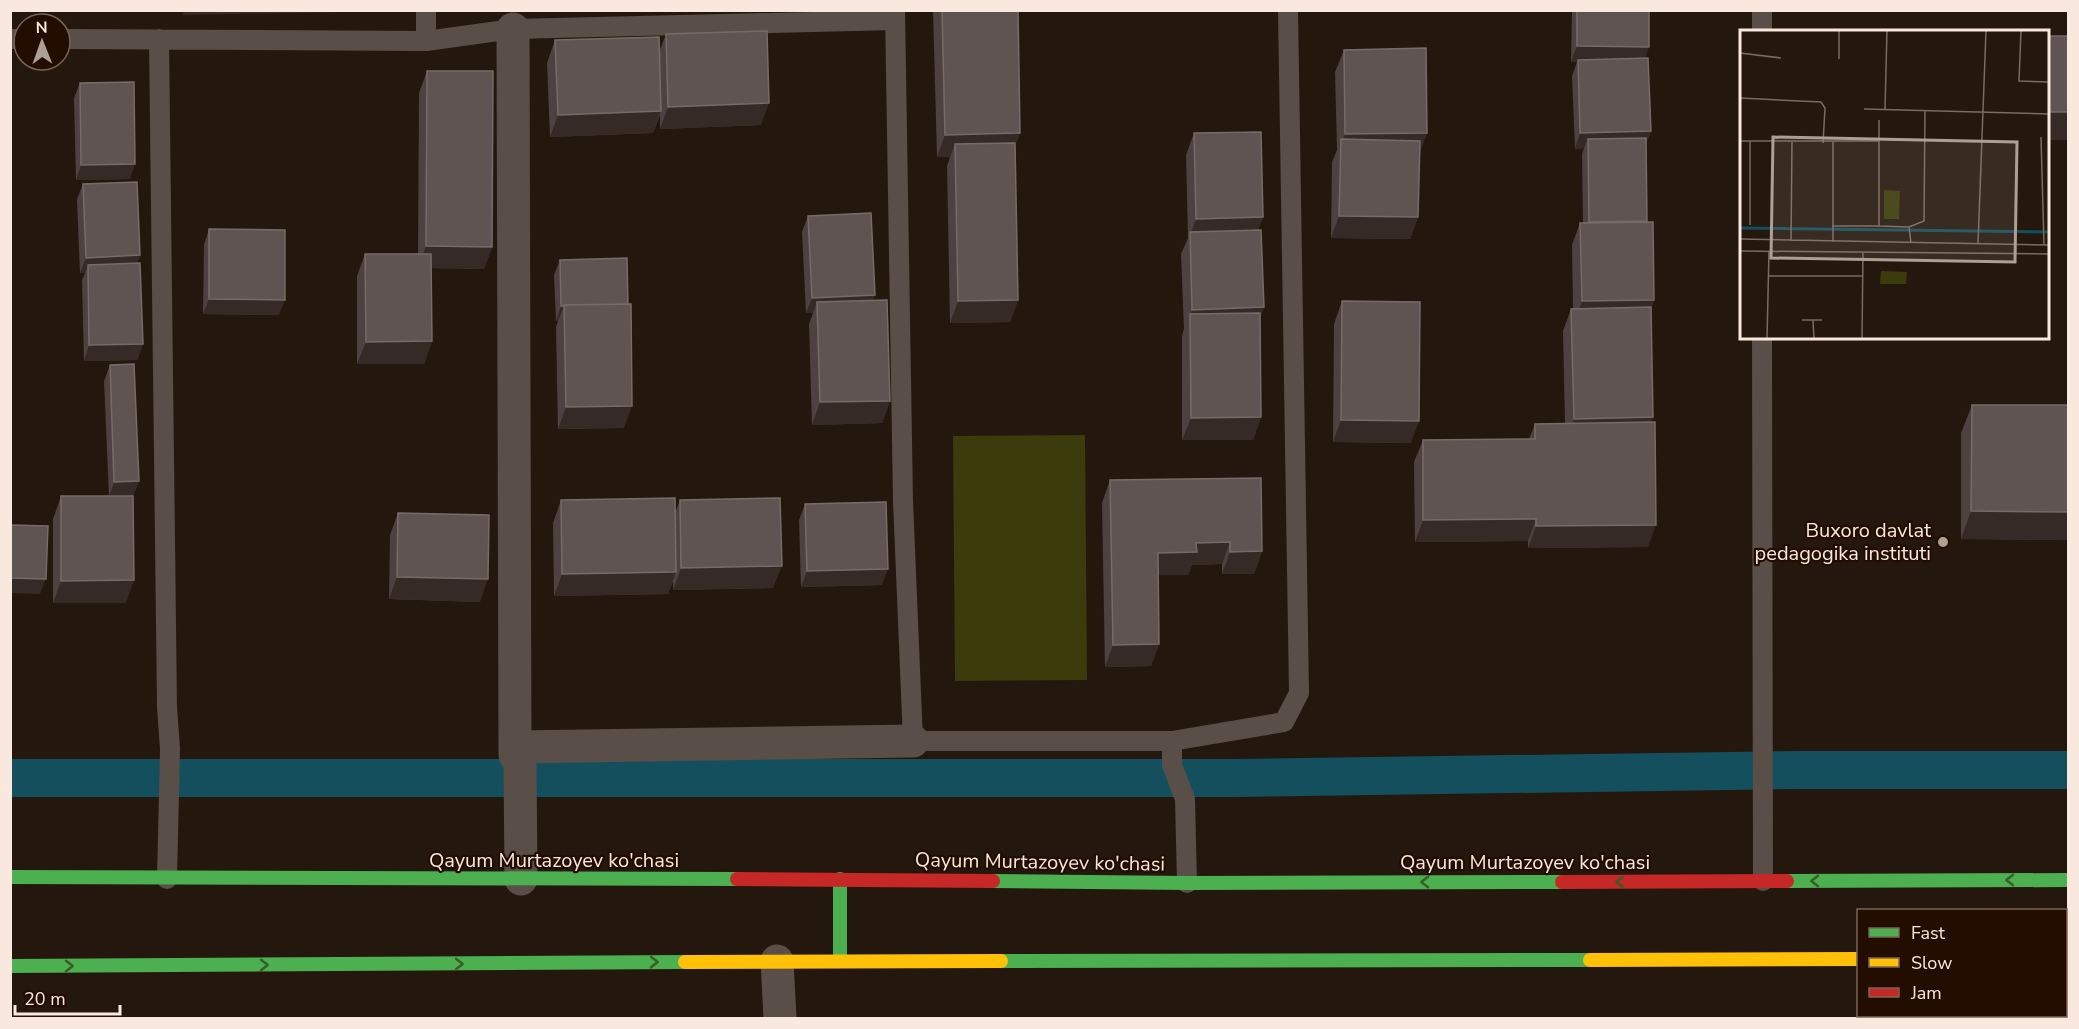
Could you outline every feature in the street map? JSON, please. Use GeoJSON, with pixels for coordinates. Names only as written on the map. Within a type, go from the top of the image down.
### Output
{"type":"FeatureCollection","features":[{"type":"Feature","properties":{"kind":"street"},"geometry":{"type":"LineString","coordinates":[[513,29],[518,755],[521,798],[521,879]]}},
{"type":"Feature","properties":{"kind":"street"},"geometry":{"type":"LineString","coordinates":[[518,755],[913,741]]}},
{"type":"Feature","properties":{"kind":"street","name":"Qayum Murtazoyev ko'chasi"},"geometry":{"type":"LineString","coordinates":[[10,877],[840,879],[1187,883],[2068,880]]}},
{"type":"Feature","properties":{"kind":"street"},"geometry":{"type":"LineString","coordinates":[[840,879],[840,961]]}},
{"type":"Feature","properties":{"kind":"street"},"geometry":{"type":"LineString","coordinates":[[10,966],[840,961],[1857,959]]}},
{"type":"Feature","properties":{"kind":"street"},"geometry":{"type":"LineString","coordinates":[[777,962],[780,1018]]}},
{"type":"Feature","properties":{"kind":"lane"},"geometry":{"type":"LineString","coordinates":[[426,10],[426,41]]}},
{"type":"Feature","properties":{"kind":"lane"},"geometry":{"type":"LineString","coordinates":[[72,39],[426,41],[513,29],[895,15],[903,489],[913,741],[1172,741],[1284,722],[1299,693],[1288,10]]}},
{"type":"Feature","properties":{"kind":"lane"},"geometry":{"type":"LineString","coordinates":[[1762,10],[1762,30]]}},
{"type":"Feature","properties":{"kind":"lane"},"geometry":{"type":"LineString","coordinates":[[159,39],[167,707],[170,766],[167,879]]}},
{"type":"Feature","properties":{"kind":"lane"},"geometry":{"type":"LineString","coordinates":[[1762,339],[1763,881]]}},
{"type":"Feature","properties":{"kind":"lane"},"geometry":{"type":"LineString","coordinates":[[1172,741],[1172,765],[1185,799],[1187,883]]}},
{"type":"Feature","properties":{"kind":"shaded area"},"geometry":{"type":"Polygon","coordinates":[[[1085,435],[1087,680],[955,681],[953,436],[1085,435]]]}},
{"type":"Feature","properties":{"kind":"building"},"geometry":{"type":"Polygon","coordinates":[[[942,10],[1018,10],[1020,133],[945,135],[942,10]]]}},
{"type":"Feature","properties":{"kind":"building"},"geometry":{"type":"Polygon","coordinates":[[[1577,10],[1649,10],[1649,47],[1577,46],[1577,10]]]}},
{"type":"Feature","properties":{"kind":"building"},"geometry":{"type":"Polygon","coordinates":[[[767,31],[769,103],[668,107],[666,34],[767,31]]]}},
{"type":"Feature","properties":{"kind":"building"},"geometry":{"type":"Polygon","coordinates":[[[2049,36],[2068,36],[2068,112],[2049,112],[2049,36]]]}},
{"type":"Feature","properties":{"kind":"building"},"geometry":{"type":"Polygon","coordinates":[[[659,37],[661,111],[558,115],[555,40],[659,37]]]}},
{"type":"Feature","properties":{"kind":"building"},"geometry":{"type":"Polygon","coordinates":[[[1426,48],[1427,133],[1345,134],[1344,50],[1426,48]]]}},
{"type":"Feature","properties":{"kind":"building"},"geometry":{"type":"Polygon","coordinates":[[[1648,58],[1651,131],[1580,133],[1578,60],[1648,58]]]}},
{"type":"Feature","properties":{"kind":"building"},"geometry":{"type":"Polygon","coordinates":[[[427,71],[493,71],[492,247],[426,246],[427,71]]]}},
{"type":"Feature","properties":{"kind":"building"},"geometry":{"type":"Polygon","coordinates":[[[134,82],[135,164],[81,165],[80,83],[134,82]]]}},
{"type":"Feature","properties":{"kind":"building"},"geometry":{"type":"Polygon","coordinates":[[[1261,132],[1263,217],[1196,219],[1194,133],[1261,132]]]}},
{"type":"Feature","properties":{"kind":"building"},"geometry":{"type":"Polygon","coordinates":[[[1646,138],[1647,221],[1589,222],[1588,139],[1646,138]]]}},
{"type":"Feature","properties":{"kind":"building"},"geometry":{"type":"Polygon","coordinates":[[[1341,139],[1420,141],[1418,217],[1339,216],[1341,139]]]}},
{"type":"Feature","properties":{"kind":"building"},"geometry":{"type":"Polygon","coordinates":[[[1015,143],[1018,300],[958,301],[955,144],[1015,143]]]}},
{"type":"Feature","properties":{"kind":"building"},"geometry":{"type":"Polygon","coordinates":[[[137,182],[140,255],[86,258],[83,184],[137,182]]]}},
{"type":"Feature","properties":{"kind":"building"},"geometry":{"type":"Polygon","coordinates":[[[871,213],[875,295],[812,298],[808,216],[871,213]]]}},
{"type":"Feature","properties":{"kind":"building"},"geometry":{"type":"Polygon","coordinates":[[[1653,222],[1654,300],[1582,301],[1580,223],[1653,222]]]}},
{"type":"Feature","properties":{"kind":"building"},"geometry":{"type":"Polygon","coordinates":[[[209,229],[285,230],[285,300],[209,299],[209,229]]]}},
{"type":"Feature","properties":{"kind":"building"},"geometry":{"type":"Polygon","coordinates":[[[1261,230],[1264,307],[1192,310],[1190,232],[1261,230]]]}},
{"type":"Feature","properties":{"kind":"building"},"geometry":{"type":"Polygon","coordinates":[[[365,254],[431,254],[432,341],[366,342],[365,254]]]}},
{"type":"Feature","properties":{"kind":"building"},"geometry":{"type":"Polygon","coordinates":[[[627,258],[628,304],[561,306],[560,260],[627,258]]]}},
{"type":"Feature","properties":{"kind":"building"},"geometry":{"type":"Polygon","coordinates":[[[140,263],[143,344],[89,345],[88,265],[140,263]]]}},
{"type":"Feature","properties":{"kind":"building"},"geometry":{"type":"Polygon","coordinates":[[[887,300],[890,401],[820,402],[817,302],[887,300]]]}},
{"type":"Feature","properties":{"kind":"building"},"geometry":{"type":"Polygon","coordinates":[[[1342,301],[1420,302],[1419,421],[1341,420],[1342,301]]]}},
{"type":"Feature","properties":{"kind":"building"},"geometry":{"type":"Polygon","coordinates":[[[631,304],[632,406],[566,407],[564,305],[631,304]]]}},
{"type":"Feature","properties":{"kind":"building"},"geometry":{"type":"Polygon","coordinates":[[[1651,307],[1653,417],[1574,419],[1571,309],[1651,307]]]}},
{"type":"Feature","properties":{"kind":"building"},"geometry":{"type":"Polygon","coordinates":[[[1260,313],[1261,417],[1191,418],[1190,314],[1260,313]]]}},
{"type":"Feature","properties":{"kind":"building"},"geometry":{"type":"Polygon","coordinates":[[[134,364],[139,481],[114,482],[110,365],[134,364]]]}},
{"type":"Feature","properties":{"kind":"building"},"geometry":{"type":"Polygon","coordinates":[[[1972,405],[2068,405],[2068,512],[1971,511],[1972,405]]]}},
{"type":"Feature","properties":{"kind":"building"},"geometry":{"type":"Polygon","coordinates":[[[1655,422],[1656,525],[1536,526],[1536,519],[1423,520],[1423,440],[1535,439],[1535,424],[1655,422]]]}},
{"type":"Feature","properties":{"kind":"building"},"geometry":{"type":"Polygon","coordinates":[[[1261,478],[1262,551],[1230,552],[1230,542],[1196,543],[1197,552],[1158,553],[1159,644],[1113,645],[1110,480],[1261,478]]]}},
{"type":"Feature","properties":{"kind":"building"},"geometry":{"type":"Polygon","coordinates":[[[61,496],[133,496],[134,580],[61,581],[61,496]]]}},
{"type":"Feature","properties":{"kind":"building"},"geometry":{"type":"Polygon","coordinates":[[[675,498],[676,572],[562,574],[561,500],[675,498]]]}},
{"type":"Feature","properties":{"kind":"building"},"geometry":{"type":"Polygon","coordinates":[[[780,498],[782,566],[681,568],[680,500],[780,498]]]}},
{"type":"Feature","properties":{"kind":"building"},"geometry":{"type":"Polygon","coordinates":[[[886,502],[888,569],[807,571],[805,504],[886,502]]]}},
{"type":"Feature","properties":{"kind":"building"},"geometry":{"type":"Polygon","coordinates":[[[398,513],[489,515],[488,579],[397,577],[398,513]]]}},
{"type":"Feature","properties":{"kind":"building"},"geometry":{"type":"Polygon","coordinates":[[[10,525],[48,526],[46,579],[10,578],[10,525]]]}},
{"type":"Feature","properties":{"kind":"waterway"},"geometry":{"type":"LineString","coordinates":[[10,778],[1233,778],[1801,770],[2068,770]]}},
{"type":"Feature","properties":{"kind":"traffic: fast"},"geometry":{"type":"LineString","coordinates":[[10,877],[737,879]]}},
{"type":"Feature","properties":{"kind":"traffic: fast"},"geometry":{"type":"LineString","coordinates":[[840,879],[840,961]]}},
{"type":"Feature","properties":{"kind":"traffic: fast"},"geometry":{"type":"LineString","coordinates":[[1787,881],[2068,880]]}},
{"type":"Feature","properties":{"kind":"traffic: fast"},"geometry":{"type":"LineString","coordinates":[[993,881],[1562,882]]}},
{"type":"Feature","properties":{"kind":"traffic: fast"},"geometry":{"type":"LineString","coordinates":[[1001,961],[1590,960]]}},
{"type":"Feature","properties":{"kind":"traffic: fast"},"geometry":{"type":"LineString","coordinates":[[10,966],[685,962]]}},
{"type":"Feature","properties":{"kind":"traffic: slow"},"geometry":{"type":"LineString","coordinates":[[1590,960],[1857,959]]}},
{"type":"Feature","properties":{"kind":"traffic: slow"},"geometry":{"type":"LineString","coordinates":[[685,962],[1001,961]]}},
{"type":"Feature","properties":{"kind":"traffic: jam"},"geometry":{"type":"LineString","coordinates":[[737,879],[993,881]]}},
{"type":"Feature","properties":{"kind":"traffic: jam"},"geometry":{"type":"LineString","coordinates":[[1562,882],[1787,881]]}},
{"type":"Feature","properties":{"kind":"place","name":"Buxoro davlat pedagogika instituti"},"geometry":{"type":"Point","coordinates":[1943,542]}}]}
